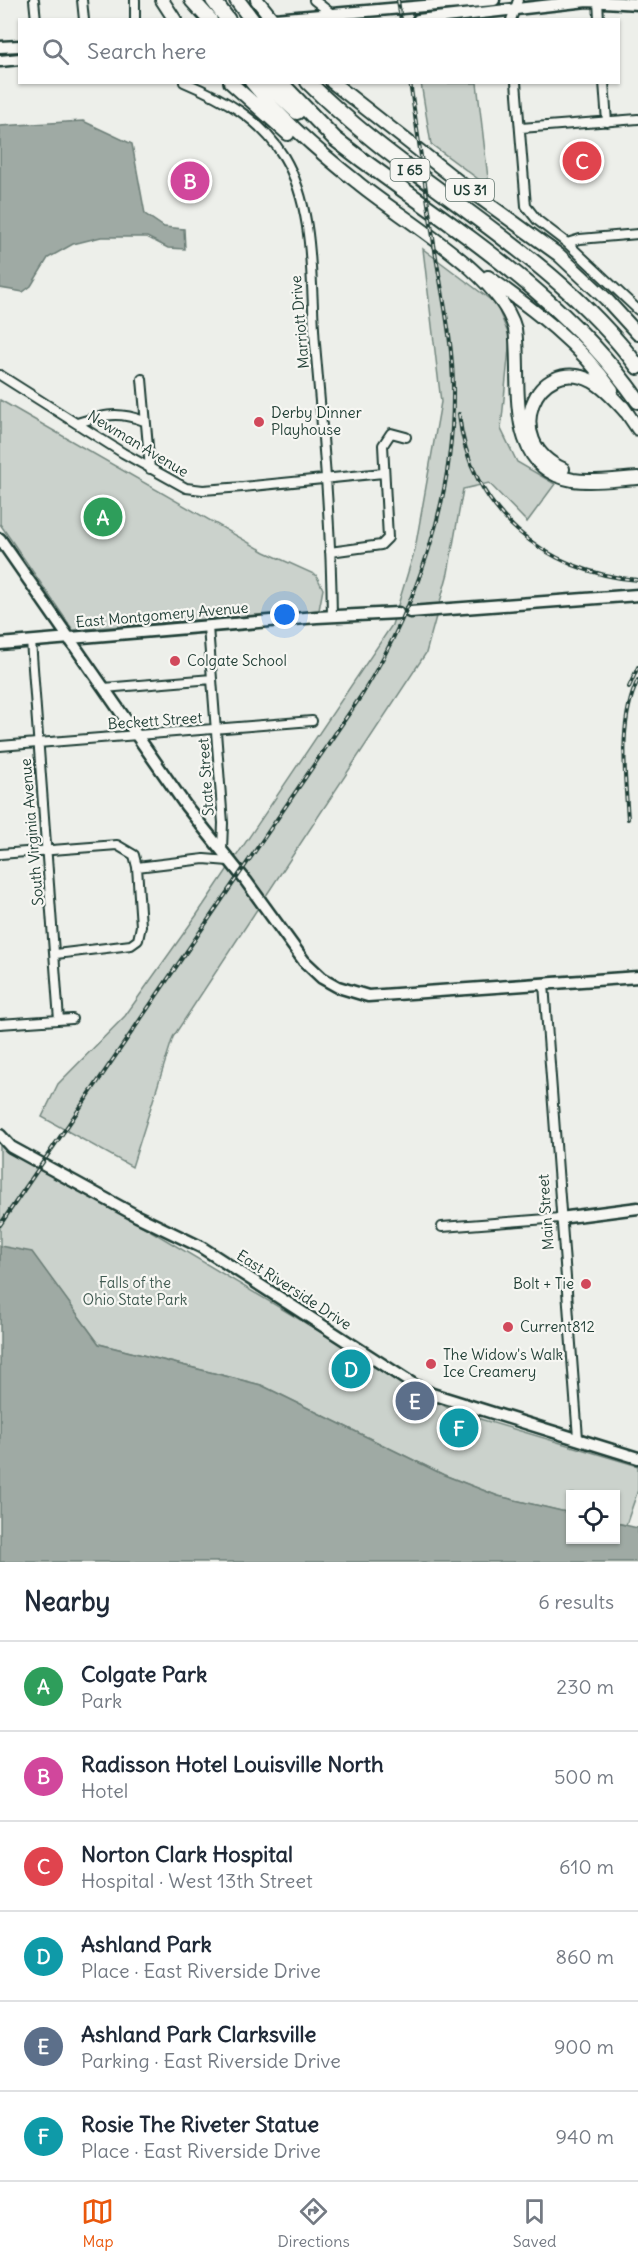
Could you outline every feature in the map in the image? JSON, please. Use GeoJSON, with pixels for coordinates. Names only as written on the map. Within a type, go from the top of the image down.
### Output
{"type":"FeatureCollection","features":[{"type":"Feature","properties":{"kind":"highway"},"geometry":{"type":"LineString","coordinates":[[192,0],[211,13]]}},
{"type":"Feature","properties":{"kind":"highway"},"geometry":{"type":"LineString","coordinates":[[267,84],[309,123],[335,139]]}},
{"type":"Feature","properties":{"kind":"highway","name":"I 65"},"geometry":{"type":"LineString","coordinates":[[282,84],[335,139],[543,295],[596,348],[638,401]]}},
{"type":"Feature","properties":{"kind":"highway","name":"I 65"},"geometry":{"type":"LineString","coordinates":[[310,84],[377,145],[545,270],[588,310],[638,367]]}},
{"type":"Feature","properties":{"kind":"main road"},"geometry":{"type":"LineString","coordinates":[[162,0],[174,18]]}},
{"type":"Feature","properties":{"kind":"main road"},"geometry":{"type":"LineString","coordinates":[[257,0],[269,18]]}},
{"type":"Feature","properties":{"kind":"main road"},"geometry":{"type":"LineString","coordinates":[[232,84],[315,155],[355,181]]}},
{"type":"Feature","properties":{"kind":"main road"},"geometry":{"type":"LineString","coordinates":[[253,84],[296,132],[355,181],[454,255],[522,302],[570,342],[606,381],[638,429]]}},
{"type":"Feature","properties":{"kind":"main road","name":"US 31"},"geometry":{"type":"LineString","coordinates":[[335,84],[472,192],[559,255],[606,299],[638,334]]}},
{"type":"Feature","properties":{"kind":"main road"},"geometry":{"type":"LineString","coordinates":[[454,255],[498,296],[512,318],[518,350],[519,416],[525,442],[534,458],[551,472],[573,480],[638,478]]}},
{"type":"Feature","properties":{"kind":"main road"},"geometry":{"type":"LineString","coordinates":[[626,412],[594,382],[577,377],[563,377],[545,386],[534,398],[529,412],[529,430],[533,442],[543,456],[565,470],[585,473],[638,470]]}},
{"type":"Feature","properties":{"kind":"street"},"geometry":{"type":"LineString","coordinates":[[34,0],[36,18]]}},
{"type":"Feature","properties":{"kind":"street"},"geometry":{"type":"LineString","coordinates":[[82,0],[84,18]]}},
{"type":"Feature","properties":{"kind":"street"},"geometry":{"type":"LineString","coordinates":[[135,0],[135,18]]}},
{"type":"Feature","properties":{"kind":"street"},"geometry":{"type":"LineString","coordinates":[[314,0],[332,17]]}},
{"type":"Feature","properties":{"kind":"street"},"geometry":{"type":"LineString","coordinates":[[301,18],[332,17],[445,2],[494,0]]}},
{"type":"Feature","properties":{"kind":"street"},"geometry":{"type":"LineString","coordinates":[[598,0],[599,18]]}},
{"type":"Feature","properties":{"kind":"street"},"geometry":{"type":"LineString","coordinates":[[432,18],[598,0],[638,4]]}},
{"type":"Feature","properties":{"kind":"street"},"geometry":{"type":"LineString","coordinates":[[445,2],[447,16]]}},
{"type":"Feature","properties":{"kind":"street"},"geometry":{"type":"LineString","coordinates":[[0,47],[18,46]]}},
{"type":"Feature","properties":{"kind":"street"},"geometry":{"type":"LineString","coordinates":[[0,61],[18,59]]}},
{"type":"Feature","properties":{"kind":"street","name":"Marriott Drive"},"geometry":{"type":"LineString","coordinates":[[189,84],[219,97],[254,121],[283,156],[298,187],[306,232],[330,552],[332,616]]}},
{"type":"Feature","properties":{"kind":"street"},"geometry":{"type":"LineString","coordinates":[[516,84],[526,206],[537,220],[567,243],[638,310]]}},
{"type":"Feature","properties":{"kind":"street"},"geometry":{"type":"LineString","coordinates":[[604,84],[607,122]]}},
{"type":"Feature","properties":{"kind":"street"},"geometry":{"type":"LineString","coordinates":[[521,128],[638,119]]}},
{"type":"Feature","properties":{"kind":"street"},"geometry":{"type":"LineString","coordinates":[[567,243],[580,238],[638,234]]}},
{"type":"Feature","properties":{"kind":"street","name":"Newman Avenue"},"geometry":{"type":"LineString","coordinates":[[0,375],[150,469],[194,490],[383,473]]}},
{"type":"Feature","properties":{"kind":"street"},"geometry":{"type":"LineString","coordinates":[[142,379],[144,422],[149,442],[150,469]]}},
{"type":"Feature","properties":{"kind":"street"},"geometry":{"type":"LineString","coordinates":[[77,423],[101,416],[124,414],[144,422]]}},
{"type":"Feature","properties":{"kind":"street"},"geometry":{"type":"LineString","coordinates":[[330,552],[381,545],[388,538],[383,445],[388,435],[395,433],[406,437]]}},
{"type":"Feature","properties":{"kind":"street"},"geometry":{"type":"LineString","coordinates":[[0,539],[136,736],[304,961],[322,978],[338,987],[368,996],[638,977]]}},
{"type":"Feature","properties":{"kind":"street"},"geometry":{"type":"LineString","coordinates":[[410,612],[638,595]]}},
{"type":"Feature","properties":{"kind":"street","name":"East Montgomery Avenue"},"geometry":{"type":"LineString","coordinates":[[0,644],[332,616],[398,613]]}},
{"type":"Feature","properties":{"kind":"street"},"geometry":{"type":"LineString","coordinates":[[48,640],[56,630],[54,616]]}},
{"type":"Feature","properties":{"kind":"street","name":"State Street"},"geometry":{"type":"LineString","coordinates":[[208,627],[225,857]]}},
{"type":"Feature","properties":{"kind":"street","name":"South Virginia Avenue"},"geometry":{"type":"LineString","coordinates":[[31,641],[56,954],[59,1020]]}},
{"type":"Feature","properties":{"kind":"street"},"geometry":{"type":"LineString","coordinates":[[104,688],[212,679]]}},
{"type":"Feature","properties":{"kind":"street","name":"Beckett Street"},"geometry":{"type":"LineString","coordinates":[[0,746],[312,721]]}},
{"type":"Feature","properties":{"kind":"street"},"geometry":{"type":"LineString","coordinates":[[0,854],[117,845],[134,855],[137,867],[141,934],[138,940],[131,945],[56,954]]}},
{"type":"Feature","properties":{"kind":"street"},"geometry":{"type":"LineString","coordinates":[[137,867],[225,857]]}},
{"type":"Feature","properties":{"kind":"street","name":"Main Street"},"geometry":{"type":"LineString","coordinates":[[544,984],[578,1438]]}},
{"type":"Feature","properties":{"kind":"street"},"geometry":{"type":"LineString","coordinates":[[0,1024],[72,1019]]}},
{"type":"Feature","properties":{"kind":"street","name":"East Riverside Drive"},"geometry":{"type":"LineString","coordinates":[[0,1135],[5,1145],[137,1216],[201,1247],[416,1386],[444,1398],[638,1458]]}},
{"type":"Feature","properties":{"kind":"street"},"geometry":{"type":"LineString","coordinates":[[442,1227],[591,1216],[637,1208]]}},
{"type":"Feature","properties":{"kind":"green space"},"geometry":{"type":"Polygon","coordinates":[[[421,84],[477,84],[489,187],[431,144],[421,84]]]}},
{"type":"Feature","properties":{"kind":"green space"},"geometry":{"type":"Polygon","coordinates":[[[423,249],[496,304],[510,338],[501,429],[517,462],[555,484],[527,522],[489,483],[463,489],[448,573],[426,653],[173,1037],[132,1167],[42,1117],[58,1084],[125,1016],[196,916],[392,625],[415,549],[441,402],[423,249]]]}},
{"type":"Feature","properties":{"kind":"green space"},"geometry":{"type":"Polygon","coordinates":[[[0,400],[265,552],[316,575],[323,589],[319,610],[73,630],[0,524],[0,400]]]}},
{"type":"Feature","properties":{"kind":"green space","name":"Falls of the Ohio State Park"},"geometry":{"type":"Polygon","coordinates":[[[0,1141],[453,1411],[638,1466],[638,1490],[626,1525],[620,1524],[620,1490],[566,1490],[566,1512],[498,1496],[444,1475],[261,1385],[99,1344],[32,1253],[0,1299],[0,1141]]]}},
{"type":"Feature","properties":{"kind":"shaded area"},"geometry":{"type":"Polygon","coordinates":[[[83,121],[132,144],[145,214],[164,227],[184,229],[185,249],[168,248],[147,237],[101,237],[73,244],[48,258],[31,286],[23,292],[0,288],[0,126],[83,121]]]}},
{"type":"Feature","properties":{"kind":"shaded area"},"geometry":{"type":"Polygon","coordinates":[[[0,1246],[32,1252],[99,1344],[261,1385],[444,1475],[498,1496],[566,1512],[566,1544],[620,1544],[620,1524],[638,1528],[638,1562],[0,1562],[0,1246]]]}},
{"type":"Feature","properties":{"kind":"railway"},"geometry":{"type":"LineString","coordinates":[[398,0],[401,18]]}},
{"type":"Feature","properties":{"kind":"railway"},"geometry":{"type":"LineString","coordinates":[[0,1225],[363,693],[400,624],[415,588],[439,513],[447,475],[453,379],[448,327],[410,84]]}},
{"type":"Feature","properties":{"kind":"railway"},"geometry":{"type":"LineString","coordinates":[[459,414],[466,448],[478,479],[496,507],[517,530],[543,550],[572,565],[604,575],[638,580]]}},
{"type":"Feature","properties":{"kind":"railway"},"geometry":{"type":"LineString","coordinates":[[629,687],[638,667]]}},
{"type":"Feature","properties":{"kind":"railway"},"geometry":{"type":"LineString","coordinates":[[628,819],[625,730],[638,680]]}},
{"type":"Feature","properties":{"kind":"place","name":"Norton Clark Hospital"},"geometry":{"type":"Point","coordinates":[582,161]}},
{"type":"Feature","properties":{"kind":"place","name":"Radisson Hotel Louisville North"},"geometry":{"type":"Point","coordinates":[190,181]}},
{"type":"Feature","properties":{"kind":"place","name":"Derby Dinner Playhouse"},"geometry":{"type":"Point","coordinates":[259,422]}},
{"type":"Feature","properties":{"kind":"place","name":"Colgate Park"},"geometry":{"type":"Point","coordinates":[103,517]}},
{"type":"Feature","properties":{"kind":"place","name":"Colgate School"},"geometry":{"type":"Point","coordinates":[175,661]}},
{"type":"Feature","properties":{"kind":"place","name":"Bolt + Tie"},"geometry":{"type":"Point","coordinates":[586,1284]}},
{"type":"Feature","properties":{"kind":"place","name":"Current812"},"geometry":{"type":"Point","coordinates":[508,1327]}},
{"type":"Feature","properties":{"kind":"place","name":"The Widow's Walk Ice Creamery"},"geometry":{"type":"Point","coordinates":[431,1364]}},
{"type":"Feature","properties":{"kind":"place","name":"Ashland Park"},"geometry":{"type":"Point","coordinates":[351,1369]}},
{"type":"Feature","properties":{"kind":"place","name":"Ashland Park Clarksville"},"geometry":{"type":"Point","coordinates":[415,1401]}},
{"type":"Feature","properties":{"kind":"place","name":"Rosie The Riveter Statue"},"geometry":{"type":"Point","coordinates":[459,1428]}}]}
